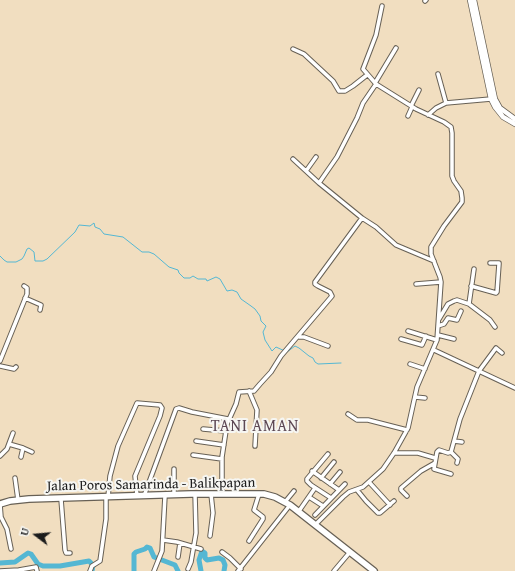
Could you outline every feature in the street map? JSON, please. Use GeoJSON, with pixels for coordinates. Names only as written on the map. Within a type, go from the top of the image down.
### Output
{"type":"FeatureCollection","features":[{"type":"Feature","properties":{"kind":"highway","name":"Jalan Poros Samarinda - Balikpapan"},"geometry":{"type":"LineString","coordinates":[[0,504],[18,500],[195,494],[260,494],[275,497],[288,503],[374,571]]}},
{"type":"Feature","properties":{"kind":"main road"},"geometry":{"type":"LineString","coordinates":[[470,0],[498,105],[505,113],[515,119]]}},
{"type":"Feature","properties":{"kind":"main road"},"geometry":{"type":"LineString","coordinates":[[474,0],[491,100],[503,117],[515,124]]}},
{"type":"Feature","properties":{"kind":"street"},"geometry":{"type":"LineString","coordinates":[[315,525],[349,492],[357,490],[369,482],[383,469],[394,453],[411,422],[417,387],[434,350],[438,335],[441,282],[431,254],[432,244],[462,202],[463,195],[452,176],[452,129],[447,123],[411,107],[375,84],[363,69],[376,35],[382,6]]}},
{"type":"Feature","properties":{"kind":"street"},"geometry":{"type":"LineString","coordinates":[[319,183],[337,157],[357,118],[363,102],[396,48]]}},
{"type":"Feature","properties":{"kind":"street"},"geometry":{"type":"LineString","coordinates":[[293,49],[304,54],[333,81],[340,92],[353,86],[367,75]]}},
{"type":"Feature","properties":{"kind":"street"},"geometry":{"type":"LineString","coordinates":[[438,74],[446,103]]}},
{"type":"Feature","properties":{"kind":"street"},"geometry":{"type":"LineString","coordinates":[[408,116],[419,90]]}},
{"type":"Feature","properties":{"kind":"street"},"geometry":{"type":"LineString","coordinates":[[428,115],[436,108],[446,103],[491,100]]}},
{"type":"Feature","properties":{"kind":"street"},"geometry":{"type":"LineString","coordinates":[[306,171],[316,157]]}},
{"type":"Feature","properties":{"kind":"street"},"geometry":{"type":"LineString","coordinates":[[293,159],[319,183],[362,218],[376,227],[396,245],[434,261]]}},
{"type":"Feature","properties":{"kind":"street"},"geometry":{"type":"LineString","coordinates":[[222,494],[222,459],[226,431],[228,419],[236,404],[238,392],[254,390],[260,384],[271,372],[278,359],[298,338],[332,296],[330,292],[315,282],[362,218]]}},
{"type":"Feature","properties":{"kind":"street"},"geometry":{"type":"LineString","coordinates":[[471,286],[497,292],[499,264],[490,263]]}},
{"type":"Feature","properties":{"kind":"street"},"geometry":{"type":"LineString","coordinates":[[469,304],[474,269]]}},
{"type":"Feature","properties":{"kind":"street"},"geometry":{"type":"LineString","coordinates":[[416,284],[441,282]]}},
{"type":"Feature","properties":{"kind":"street"},"geometry":{"type":"LineString","coordinates":[[0,361],[27,292],[24,286]]}},
{"type":"Feature","properties":{"kind":"street"},"geometry":{"type":"LineString","coordinates":[[25,298],[41,305],[40,310]]}},
{"type":"Feature","properties":{"kind":"street"},"geometry":{"type":"LineString","coordinates":[[438,319],[450,303],[455,300],[469,304],[490,320],[495,327]]}},
{"type":"Feature","properties":{"kind":"street"},"geometry":{"type":"LineString","coordinates":[[438,326],[444,324],[448,318],[457,320],[461,311]]}},
{"type":"Feature","properties":{"kind":"street"},"geometry":{"type":"LineString","coordinates":[[408,331],[437,340]]}},
{"type":"Feature","properties":{"kind":"street"},"geometry":{"type":"LineString","coordinates":[[438,335],[454,339]]}},
{"type":"Feature","properties":{"kind":"street"},"geometry":{"type":"LineString","coordinates":[[401,339],[422,345],[426,336]]}},
{"type":"Feature","properties":{"kind":"street"},"geometry":{"type":"LineString","coordinates":[[298,338],[303,337],[328,346]]}},
{"type":"Feature","properties":{"kind":"street"},"geometry":{"type":"LineString","coordinates":[[451,452],[466,400],[479,371],[496,348],[502,353]]}},
{"type":"Feature","properties":{"kind":"street"},"geometry":{"type":"LineString","coordinates":[[434,350],[515,388]]}},
{"type":"Feature","properties":{"kind":"street"},"geometry":{"type":"LineString","coordinates":[[410,364],[425,370]]}},
{"type":"Feature","properties":{"kind":"street"},"geometry":{"type":"LineString","coordinates":[[0,366],[14,369],[16,367]]}},
{"type":"Feature","properties":{"kind":"street"},"geometry":{"type":"LineString","coordinates":[[249,391],[257,412],[255,446]]}},
{"type":"Feature","properties":{"kind":"street"},"geometry":{"type":"LineString","coordinates":[[415,397],[425,398]]}},
{"type":"Feature","properties":{"kind":"street"},"geometry":{"type":"LineString","coordinates":[[90,571],[91,568],[99,563],[106,518],[110,476],[118,446],[137,403],[160,405],[162,408],[160,416],[135,476],[140,496]]}},
{"type":"Feature","properties":{"kind":"street"},"geometry":{"type":"LineString","coordinates":[[140,496],[176,409],[179,408],[228,419]]}},
{"type":"Feature","properties":{"kind":"street"},"geometry":{"type":"LineString","coordinates":[[348,414],[357,420],[368,420],[407,430]]}},
{"type":"Feature","properties":{"kind":"street"},"geometry":{"type":"LineString","coordinates":[[203,429],[226,431]]}},
{"type":"Feature","properties":{"kind":"street"},"geometry":{"type":"LineString","coordinates":[[0,456],[7,448],[13,433]]}},
{"type":"Feature","properties":{"kind":"street"},"geometry":{"type":"LineString","coordinates":[[454,440],[462,442]]}},
{"type":"Feature","properties":{"kind":"street"},"geometry":{"type":"LineString","coordinates":[[196,441],[224,445]]}},
{"type":"Feature","properties":{"kind":"street"},"geometry":{"type":"LineString","coordinates":[[9,444],[32,452]]}},
{"type":"Feature","properties":{"kind":"street"},"geometry":{"type":"LineString","coordinates":[[21,457],[23,448]]}},
{"type":"Feature","properties":{"kind":"street"},"geometry":{"type":"LineString","coordinates":[[451,474],[434,470],[438,450],[451,452],[458,458],[458,463]]}},
{"type":"Feature","properties":{"kind":"street"},"geometry":{"type":"LineString","coordinates":[[394,453],[418,453],[435,460]]}},
{"type":"Feature","properties":{"kind":"street"},"geometry":{"type":"LineString","coordinates":[[328,454],[312,471],[307,480],[315,488],[331,498]]}},
{"type":"Feature","properties":{"kind":"street"},"geometry":{"type":"LineString","coordinates":[[193,455],[222,459]]}},
{"type":"Feature","properties":{"kind":"street"},"geometry":{"type":"LineString","coordinates":[[407,496],[401,488],[435,460]]}},
{"type":"Feature","properties":{"kind":"street"},"geometry":{"type":"LineString","coordinates":[[321,478],[334,462]]}},
{"type":"Feature","properties":{"kind":"street"},"geometry":{"type":"LineString","coordinates":[[174,469],[174,495]]}},
{"type":"Feature","properties":{"kind":"street"},"geometry":{"type":"LineString","coordinates":[[312,471],[339,490]]}},
{"type":"Feature","properties":{"kind":"street"},"geometry":{"type":"LineString","coordinates":[[330,484],[340,472]]}},
{"type":"Feature","properties":{"kind":"street"},"geometry":{"type":"LineString","coordinates":[[15,478],[18,500]]}},
{"type":"Feature","properties":{"kind":"street"},"geometry":{"type":"LineString","coordinates":[[369,482],[390,505]]}},
{"type":"Feature","properties":{"kind":"street"},"geometry":{"type":"LineString","coordinates":[[315,515],[345,484]]}},
{"type":"Feature","properties":{"kind":"street"},"geometry":{"type":"LineString","coordinates":[[298,511],[315,488]]}},
{"type":"Feature","properties":{"kind":"street"},"geometry":{"type":"LineString","coordinates":[[357,490],[378,513],[382,512],[394,501]]}},
{"type":"Feature","properties":{"kind":"street"},"geometry":{"type":"LineString","coordinates":[[222,552],[230,558],[239,570],[288,503],[294,491]]}},
{"type":"Feature","properties":{"kind":"street"},"geometry":{"type":"LineString","coordinates":[[188,569],[194,547],[196,514],[195,494]]}},
{"type":"Feature","properties":{"kind":"street"},"geometry":{"type":"LineString","coordinates":[[210,536],[213,513],[211,494]]}},
{"type":"Feature","properties":{"kind":"street"},"geometry":{"type":"LineString","coordinates":[[249,541],[263,519],[254,510],[260,494]]}},
{"type":"Feature","properties":{"kind":"street"},"geometry":{"type":"LineString","coordinates":[[154,571],[160,558],[163,540],[165,496]]}},
{"type":"Feature","properties":{"kind":"street"},"geometry":{"type":"LineString","coordinates":[[309,497],[323,506]]}},
{"type":"Feature","properties":{"kind":"street"},"geometry":{"type":"LineString","coordinates":[[61,499],[66,553],[70,553]]}},
{"type":"Feature","properties":{"kind":"street"},"geometry":{"type":"LineString","coordinates":[[0,504],[1,517],[7,529],[11,549]]}},
{"type":"Feature","properties":{"kind":"street"},"geometry":{"type":"LineString","coordinates":[[163,540],[201,549]]}},
{"type":"Feature","properties":{"kind":"street"},"geometry":{"type":"LineString","coordinates":[[178,556],[180,543]]}},
{"type":"Feature","properties":{"kind":"street"},"geometry":{"type":"LineString","coordinates":[[334,571],[350,552]]}},
{"type":"Feature","properties":{"kind":"street"},"geometry":{"type":"LineString","coordinates":[[0,571],[19,570],[34,567],[36,567],[37,571]]}},
{"type":"Feature","properties":{"kind":"waterway"},"geometry":{"type":"LineString","coordinates":[[0,256],[7,262],[16,262],[22,259],[29,248],[34,252],[35,261],[43,261],[47,259],[75,232],[79,225],[90,226],[94,223],[95,227],[100,229],[104,234],[123,237],[142,252],[154,254],[169,267],[178,270],[184,278],[190,278],[193,276],[198,279],[206,279],[207,281],[216,277],[220,279],[227,291],[232,290],[237,292],[241,299],[255,309],[260,316],[261,321],[266,326],[263,332],[265,340],[272,351],[276,347],[287,352],[295,346],[313,358],[318,364],[341,363]]}},
{"type":"Feature","properties":{"kind":"waterway"},"geometry":{"type":"LineString","coordinates":[[134,571],[134,554],[147,547],[150,548],[154,557],[175,565],[178,571]]}},
{"type":"Feature","properties":{"kind":"waterway"},"geometry":{"type":"LineString","coordinates":[[201,571],[199,560],[202,551],[205,553],[205,558],[207,560],[219,558],[223,560],[225,565],[224,571]]}},
{"type":"Feature","properties":{"kind":"waterway"},"geometry":{"type":"LineString","coordinates":[[0,563],[15,562],[28,553],[31,554],[38,564],[43,566],[60,566],[89,561],[93,565],[92,571]]}},
{"type":"Feature","properties":{"kind":"district","name":"TANI AMAN"},"geometry":{"type":"Point","coordinates":[255,427]}}]}
